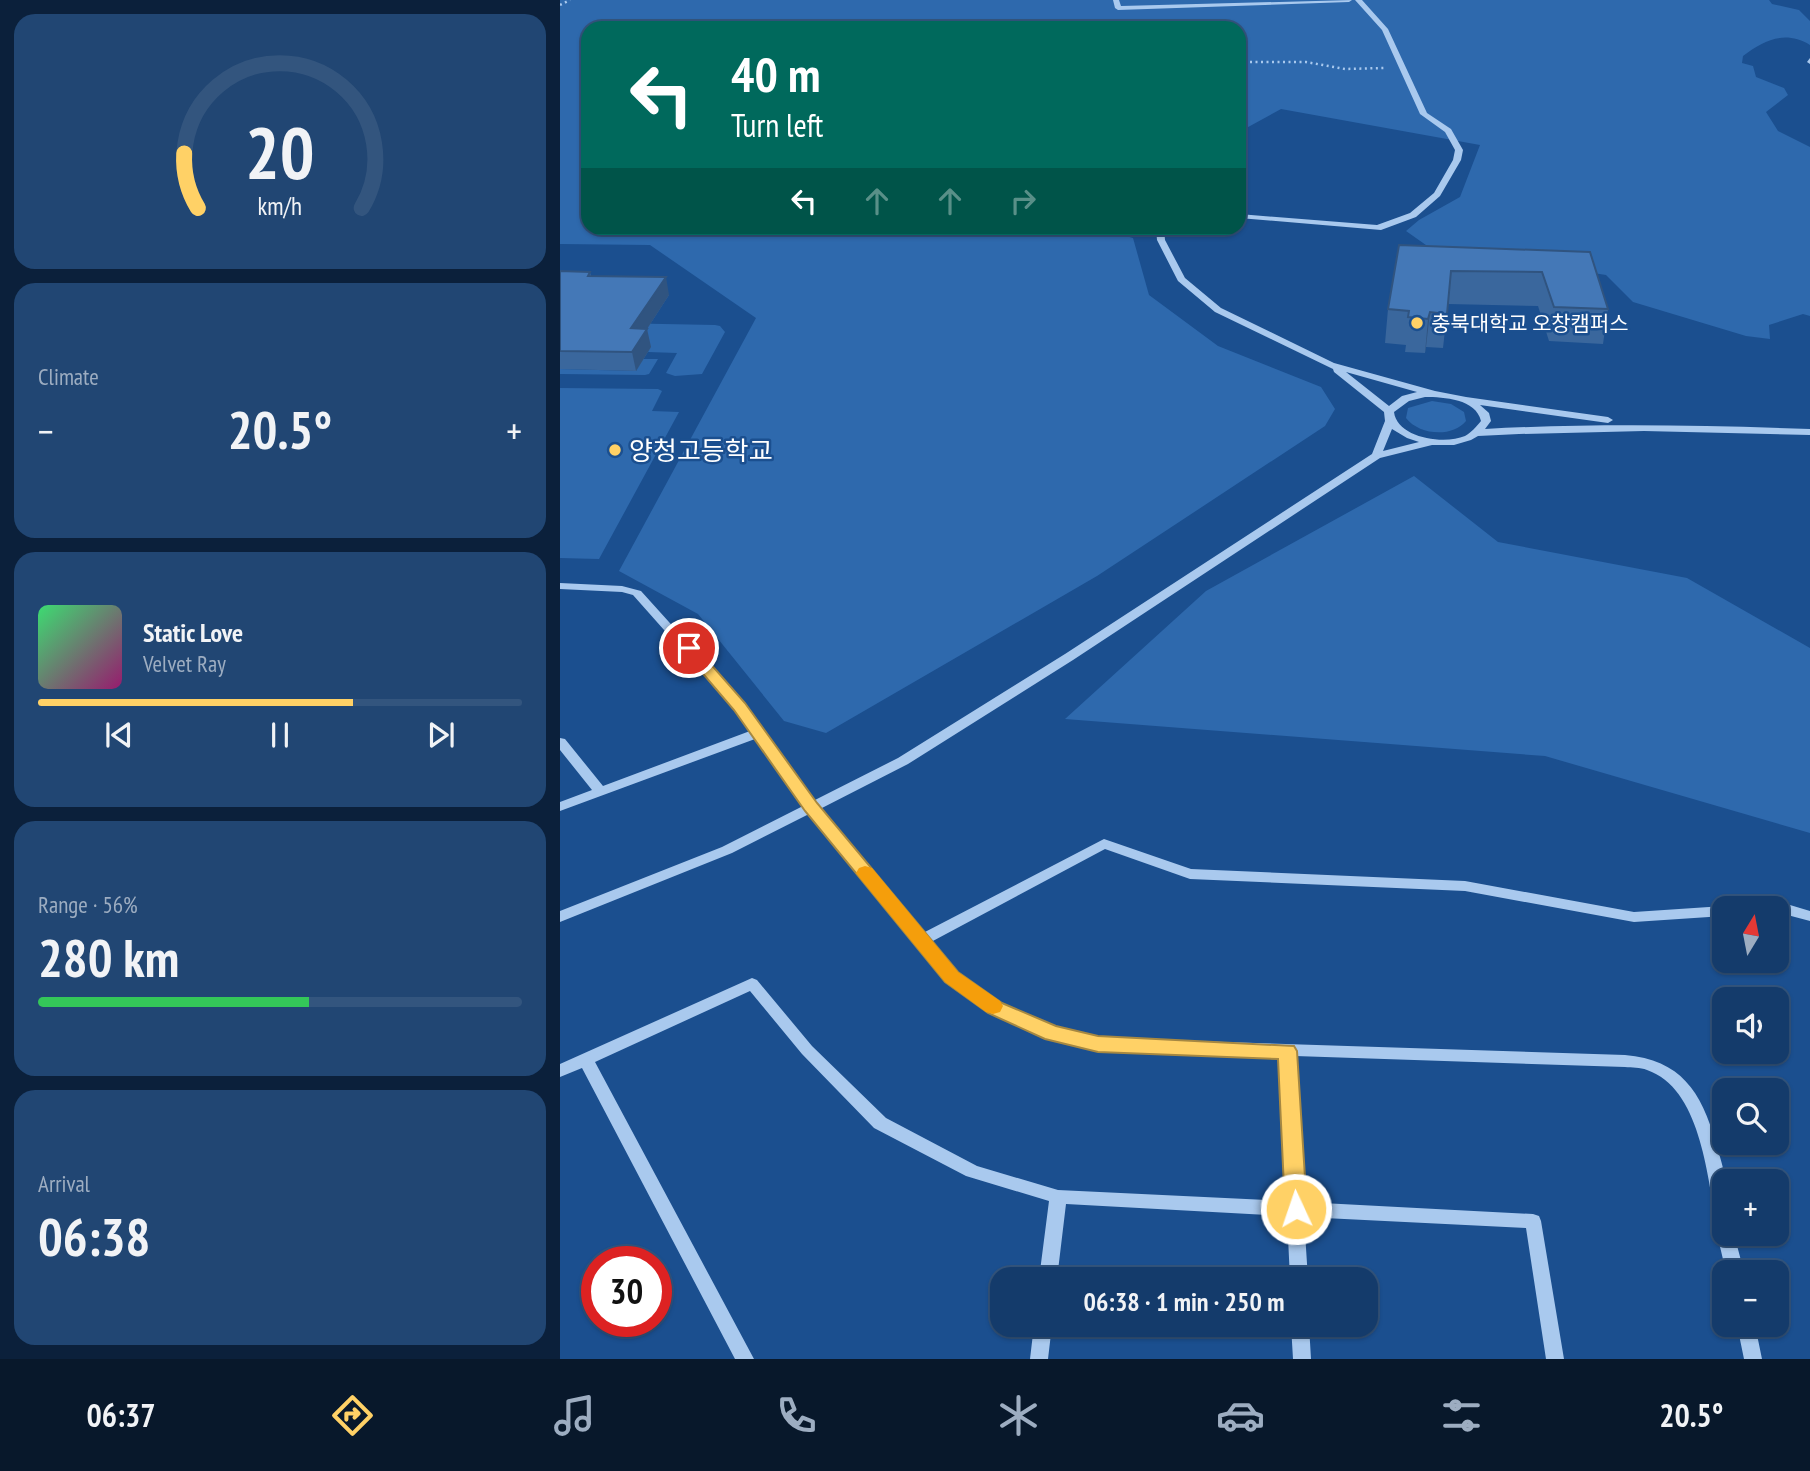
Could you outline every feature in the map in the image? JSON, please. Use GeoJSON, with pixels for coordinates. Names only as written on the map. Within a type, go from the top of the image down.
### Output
{"type":"FeatureCollection","features":[{"type":"Feature","properties":{"kind":"street"},"geometry":{"type":"LineString","coordinates":[[1116,0],[1118,8],[1349,0]]}},
{"type":"Feature","properties":{"kind":"street"},"geometry":{"type":"LineString","coordinates":[[1246,217],[1378,228],[1413,215],[1437,194],[1457,160],[1459,150],[1448,131],[1424,114],[1385,29],[1358,0]]}},
{"type":"Feature","properties":{"kind":"street"},"geometry":{"type":"LineString","coordinates":[[1161,235],[1181,279],[1218,310],[1331,365],[1465,400],[1650,426]]}},
{"type":"Feature","properties":{"kind":"street"},"geometry":{"type":"LineString","coordinates":[[1331,365],[1390,416],[1405,434],[1434,441]]}},
{"type":"Feature","properties":{"kind":"street"},"geometry":{"type":"LineString","coordinates":[[1376,456],[1395,404],[1405,398],[1435,394]]}},
{"type":"Feature","properties":{"kind":"street"},"geometry":{"type":"LineString","coordinates":[[1465,400],[1483,413],[1486,421],[1478,433]]}},
{"type":"Feature","properties":{"kind":"street"},"geometry":{"type":"LineString","coordinates":[[560,917],[727,850],[903,761],[1069,657],[1376,456],[1434,441],[1464,439],[1478,433],[1556,427],[1650,426],[1810,432]]}},
{"type":"Feature","properties":{"kind":"street"},"geometry":{"type":"LineString","coordinates":[[560,586],[622,589],[637,593],[689,648],[758,733],[811,807],[951,977],[995,1008],[1052,1033],[1098,1044],[1650,1064],[1667,1073],[1683,1087],[1697,1110],[1712,1172]]}},
{"type":"Feature","properties":{"kind":"street"},"geometry":{"type":"LineString","coordinates":[[560,807],[758,733]]}},
{"type":"Feature","properties":{"kind":"street"},"geometry":{"type":"LineString","coordinates":[[560,742],[601,792]]}},
{"type":"Feature","properties":{"kind":"street"},"geometry":{"type":"LineString","coordinates":[[922,941],[1104,844],[1190,874],[1465,886],[1634,917],[1712,912]]}},
{"type":"Feature","properties":{"kind":"street"},"geometry":{"type":"LineString","coordinates":[[1789,910],[1810,916]]}},
{"type":"Feature","properties":{"kind":"street"},"geometry":{"type":"LineString","coordinates":[[560,1071],[752,984],[807,1050],[880,1123],[972,1171],[1058,1196],[1533,1221],[1555,1359]]}},
{"type":"Feature","properties":{"kind":"street"},"geometry":{"type":"LineString","coordinates":[[1287,1051],[1298,1267]]}},
{"type":"Feature","properties":{"kind":"street"},"geometry":{"type":"LineString","coordinates":[[586,1060],[745,1359]]}},
{"type":"Feature","properties":{"kind":"street"},"geometry":{"type":"LineString","coordinates":[[1049,1267],[1058,1196]]}},
{"type":"Feature","properties":{"kind":"street"},"geometry":{"type":"LineString","coordinates":[[1038,1359],[1041,1337]]}},
{"type":"Feature","properties":{"kind":"street"},"geometry":{"type":"LineString","coordinates":[[1301,1337],[1302,1359]]}},
{"type":"Feature","properties":{"kind":"street"},"geometry":{"type":"LineString","coordinates":[[1748,1337],[1753,1359]]}},
{"type":"Feature","properties":{"kind":"path"},"geometry":{"type":"LineString","coordinates":[[560,5],[570,0]]}},
{"type":"Feature","properties":{"kind":"path"},"geometry":{"type":"LineString","coordinates":[[1246,62],[1306,62],[1345,69],[1402,67]]}},
{"type":"Feature","properties":{"kind":"shaded area"},"geometry":{"type":"Polygon","coordinates":[[[560,0],[1769,0],[1772,4],[1799,10],[1810,21],[1810,45],[1792,38],[1775,39],[1759,45],[1743,56],[1742,63],[1753,66],[1756,77],[1784,88],[1788,95],[1766,112],[1778,131],[1810,147],[1810,316],[1803,314],[1769,325],[1770,339],[1746,336],[1633,302],[1606,275],[1517,261],[1443,257],[1406,231],[1419,220],[1460,197],[1480,145],[1281,109],[1246,128],[1246,21],[581,21],[581,235],[1122,235],[1133,238],[1149,295],[1218,346],[1321,387],[1335,409],[1325,426],[1097,576],[826,733],[784,721],[698,614],[619,571],[756,318],[650,245],[560,244],[560,0]]]}},
{"type":"Feature","properties":{"kind":"shaded area"},"geometry":{"type":"Polygon","coordinates":[[[560,322],[715,325],[725,332],[702,374],[675,376],[666,373],[677,353],[648,352],[650,347],[560,322]]]}},
{"type":"Feature","properties":{"kind":"shaded area"},"geometry":{"type":"Polygon","coordinates":[[[643,359],[658,359],[649,374],[560,374],[560,369],[636,371],[643,359]]]}},
{"type":"Feature","properties":{"kind":"shaded area"},"geometry":{"type":"Polygon","coordinates":[[[560,388],[658,389],[662,391],[652,411],[679,412],[599,559],[560,558],[560,388]]]}},
{"type":"Feature","properties":{"kind":"shaded area"},"geometry":{"type":"Polygon","coordinates":[[[1432,401],[1451,404],[1464,412],[1466,421],[1453,430],[1436,432],[1419,428],[1406,418],[1408,408],[1432,401]]]}},
{"type":"Feature","properties":{"kind":"shaded area"},"geometry":{"type":"Polygon","coordinates":[[[1414,476],[1498,542],[1687,578],[1810,648],[1810,833],[1545,756],[1065,719],[1206,591],[1414,476]]]}},
{"type":"Feature","properties":{"kind":"building"},"geometry":{"type":"Polygon","coordinates":[[[1399,245],[1590,252],[1608,309],[1554,307],[1542,272],[1451,271],[1447,314],[1430,312],[1428,319],[1408,317],[1409,311],[1388,309],[1399,245]]]}},
{"type":"Feature","properties":{"kind":"building"},"geometry":{"type":"Polygon","coordinates":[[[560,271],[590,272],[588,276],[666,277],[631,328],[647,329],[632,352],[560,351],[560,271]]]}},
{"type":"Feature","properties":{"kind":"slow traffic"},"geometry":{"type":"LineString","coordinates":[[865,873],[951,977],[993,1006]]}},
{"type":"Feature","properties":{"kind":"place","name":"충북대학교 오창캠퍼스"},"geometry":{"type":"Point","coordinates":[1417,323]}},
{"type":"Feature","properties":{"kind":"place","name":"양청고등학교"},"geometry":{"type":"Point","coordinates":[615,450]}},
{"type":"Feature","properties":{"kind":"route"},"geometry":{"type":"LineString","coordinates":[[689,648],[739,707],[811,807],[951,977],[995,1008],[1052,1033],[1098,1044],[1287,1051],[1296,1209]]}}]}
